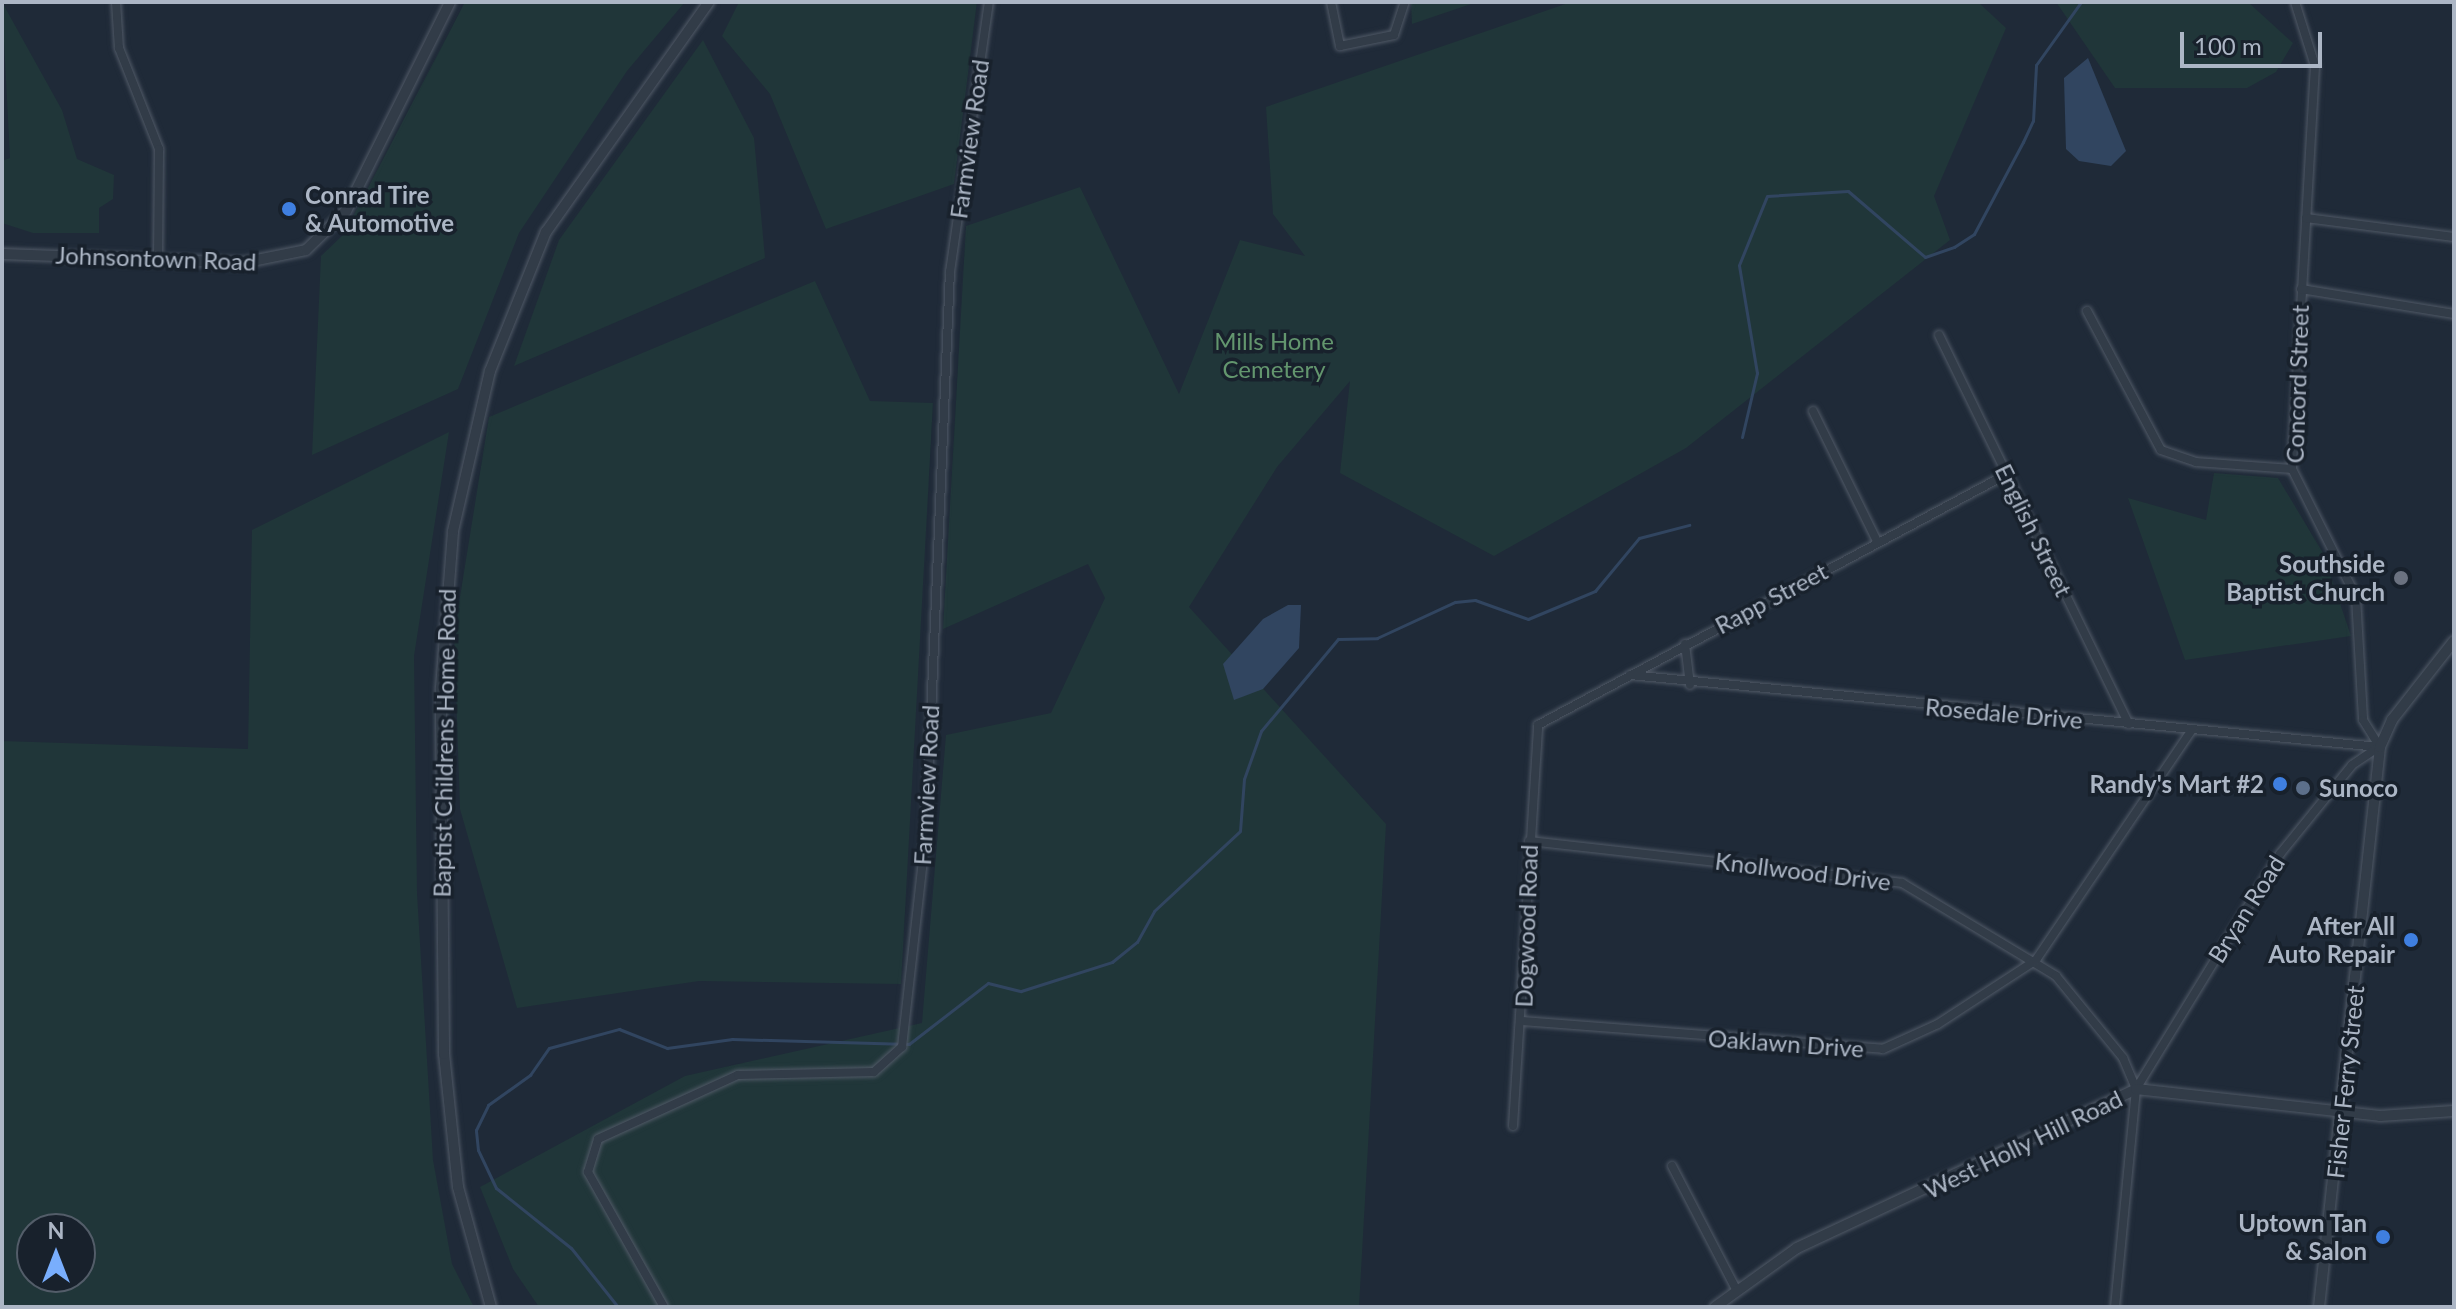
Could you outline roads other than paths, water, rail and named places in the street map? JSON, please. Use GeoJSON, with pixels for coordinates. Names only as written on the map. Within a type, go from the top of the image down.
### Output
{"type":"FeatureCollection","features":[{"type":"Feature","properties":{"kind":"street"},"geometry":{"type":"LineString","coordinates":[[116,2],[119,48],[159,149],[158,259]]}},
{"type":"Feature","properties":{"kind":"street","name":"Johnsontown Road"},"geometry":{"type":"LineString","coordinates":[[2,254],[270,262],[321,241],[356,192],[450,2]]}},
{"type":"Feature","properties":{"kind":"street","name":"Baptist Childrens Home Road"},"geometry":{"type":"LineString","coordinates":[[491,1307],[458,1187],[444,1054],[441,688],[453,531],[490,371],[546,232],[709,2]]}},
{"type":"Feature","properties":{"kind":"street","name":"Farmview Road"},"geometry":{"type":"LineString","coordinates":[[664,1307],[588,1172],[598,1139],[738,1075],[874,1072],[902,1047],[926,832],[950,272],[989,2]]}},
{"type":"Feature","properties":{"kind":"street"},"geometry":{"type":"LineString","coordinates":[[1331,2],[1335,42],[1385,41],[1401,28],[1405,2]]}},
{"type":"Feature","properties":{"kind":"street","name":"Concord Street"},"geometry":{"type":"LineString","coordinates":[[2295,2],[2315,66],[2292,469],[2356,597],[2363,720],[2380,747]]}},
{"type":"Feature","properties":{"kind":"street"},"geometry":{"type":"LineString","coordinates":[[2306,218],[2454,237]]}},
{"type":"Feature","properties":{"kind":"street"},"geometry":{"type":"LineString","coordinates":[[2301,289],[2454,314]]}},
{"type":"Feature","properties":{"kind":"street"},"geometry":{"type":"LineString","coordinates":[[2087,311],[2161,450],[2196,462],[2292,469]]}},
{"type":"Feature","properties":{"kind":"street","name":"English Street"},"geometry":{"type":"LineString","coordinates":[[1939,335],[2129,724]]}},
{"type":"Feature","properties":{"kind":"street"},"geometry":{"type":"LineString","coordinates":[[1813,411],[1877,541]]}},
{"type":"Feature","properties":{"kind":"street","name":"Rapp Street"},"geometry":{"type":"LineString","coordinates":[[1538,725],[2007,474]]}},
{"type":"Feature","properties":{"kind":"street","name":"Fisher Ferry Street"},"geometry":{"type":"LineString","coordinates":[[2319,1307],[2380,747],[2392,720],[2454,641]]}},
{"type":"Feature","properties":{"kind":"street"},"geometry":{"type":"LineString","coordinates":[[1685,644],[1690,685]]}},
{"type":"Feature","properties":{"kind":"street","name":"Rosedale Drive"},"geometry":{"type":"LineString","coordinates":[[1630,675],[1690,685],[2380,747]]}},
{"type":"Feature","properties":{"kind":"street","name":"Dogwood Road"},"geometry":{"type":"LineString","coordinates":[[1513,1126],[1522,1021],[1529,841],[1538,725]]}},
{"type":"Feature","properties":{"kind":"street","name":"Oaklawn Drive"},"geometry":{"type":"LineString","coordinates":[[1522,1021],[1883,1049],[1938,1024],[2036,960],[2192,730]]}},
{"type":"Feature","properties":{"kind":"street","name":"Bryan Road"},"geometry":{"type":"LineString","coordinates":[[2136,1089],[2280,854],[2352,765],[2380,747]]}},
{"type":"Feature","properties":{"kind":"street","name":"Knollwood Drive"},"geometry":{"type":"LineString","coordinates":[[1529,841],[1902,883],[2036,960],[2123,1058],[2136,1089]]}},
{"type":"Feature","properties":{"kind":"street"},"geometry":{"type":"LineString","coordinates":[[2115,1307],[2136,1089]]}},
{"type":"Feature","properties":{"kind":"street","name":"West Holly Hill Road"},"geometry":{"type":"LineString","coordinates":[[1715,1307],[1797,1248],[2136,1089],[2342,1111],[2454,1111]]}},
{"type":"Feature","properties":{"kind":"street"},"geometry":{"type":"LineString","coordinates":[[1672,1166],[1736,1289]]}},
{"type":"Feature","properties":{"kind":"water"},"geometry":{"type":"Polygon","coordinates":[[[2088,58],[2126,151],[2111,166],[2079,161],[2066,149],[2064,78],[2088,58]]]}},
{"type":"Feature","properties":{"kind":"water"},"geometry":{"type":"Polygon","coordinates":[[[1288,605],[1301,605],[1299,648],[1263,689],[1234,700],[1223,664],[1263,619],[1288,605]]]}},
{"type":"Feature","properties":{"kind":"waterway"},"geometry":{"type":"LineString","coordinates":[[1742,437],[1757,373],[1739,265],[1767,196],[1848,191],[1925,257],[1954,247],[1974,234],[2023,142],[2033,121],[2036,65],[2081,2]]}},
{"type":"Feature","properties":{"kind":"waterway"},"geometry":{"type":"LineString","coordinates":[[618,1307],[571,1248],[496,1188],[478,1150],[476,1130],[488,1105],[530,1075],[549,1048],[619,1029],[667,1048],[732,1039],[909,1044],[988,983],[1021,991],[1112,962],[1137,942],[1154,911],[1240,831],[1244,779],[1261,731],[1338,639],[1377,638],[1455,602],[1475,600],[1528,619],[1595,591],[1639,538],[1689,525]]}},
{"type":"Feature","properties":{"kind":"place","name":"Conrad Tire & Automotive"},"geometry":{"type":"Point","coordinates":[289,209]}},
{"type":"Feature","properties":{"kind":"place","name":"Southside Baptist Church"},"geometry":{"type":"Point","coordinates":[2401,578]}},
{"type":"Feature","properties":{"kind":"place","name":"Randy's Mart #2"},"geometry":{"type":"Point","coordinates":[2280,784]}},
{"type":"Feature","properties":{"kind":"place","name":"Sunoco"},"geometry":{"type":"Point","coordinates":[2303,788]}},
{"type":"Feature","properties":{"kind":"place","name":"After All Auto Repair"},"geometry":{"type":"Point","coordinates":[2411,940]}},
{"type":"Feature","properties":{"kind":"place","name":"Uptown Tan & Salon"},"geometry":{"type":"Point","coordinates":[2383,1237]}},
{"type":"Feature","properties":{"kind":"park label","name":"Mills Home Cemetery"},"geometry":{"type":"Point","coordinates":[1274,355]}}]}
